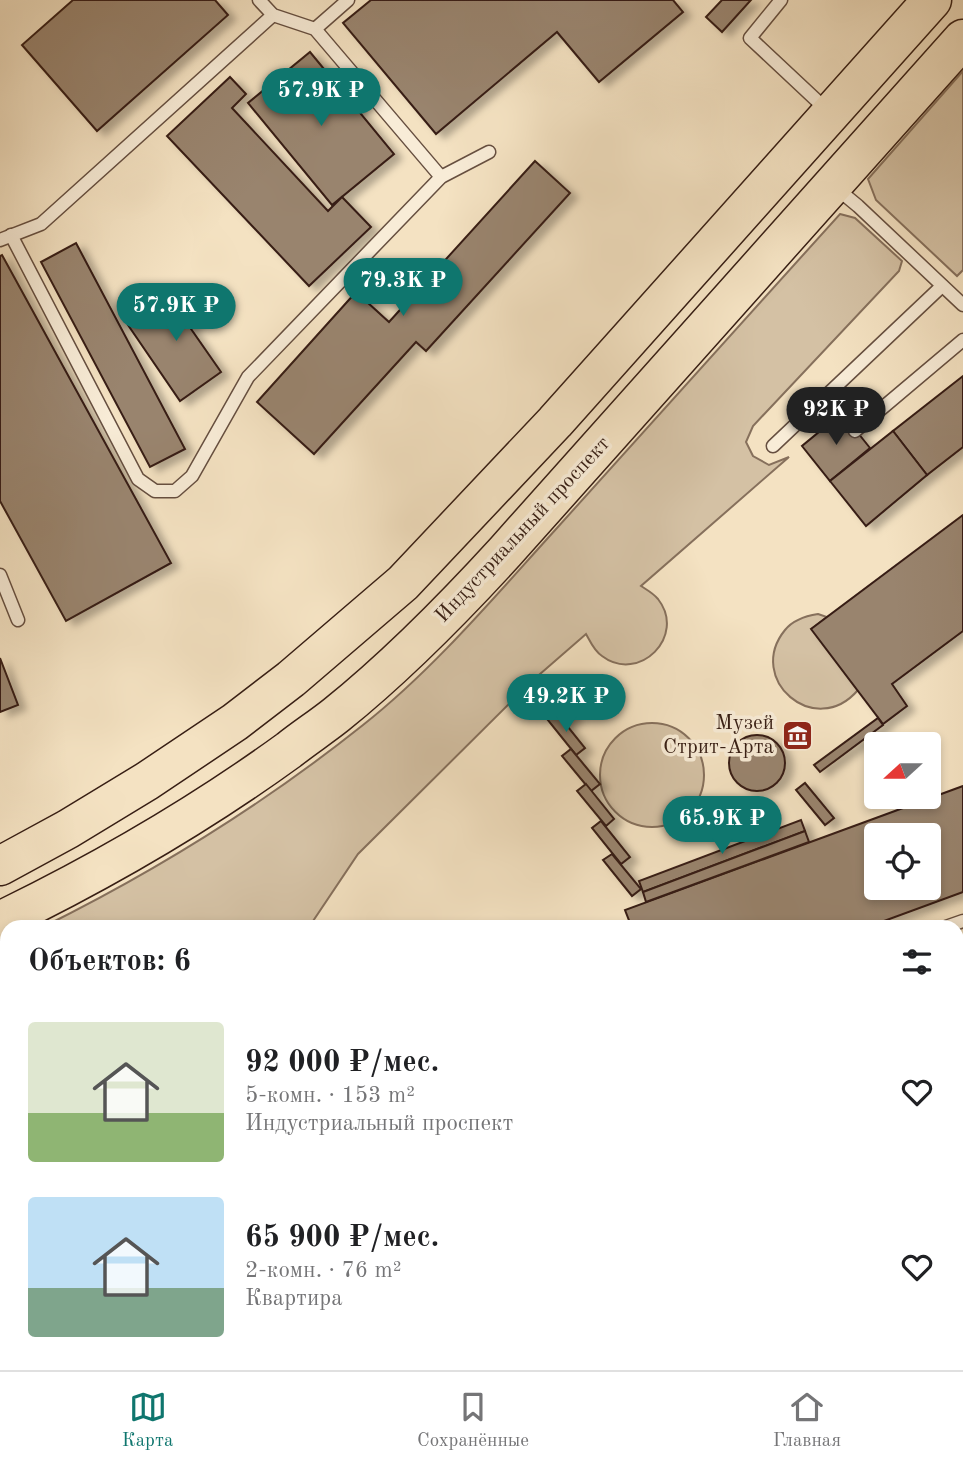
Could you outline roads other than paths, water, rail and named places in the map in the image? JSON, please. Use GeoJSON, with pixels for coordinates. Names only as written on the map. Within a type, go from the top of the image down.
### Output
{"type":"FeatureCollection","features":[{"type":"Feature","properties":{"kind":"main road"},"geometry":{"type":"LineString","coordinates":[[0,866],[147,782],[235,722],[291,679],[402,583],[555,422],[932,0]]}},
{"type":"Feature","properties":{"kind":"main road","name":"Индустриальный проспект"},"geometry":{"type":"LineString","coordinates":[[2,920],[71,886],[204,809],[335,715],[401,658],[455,606],[505,552],[963,39]]}},
{"type":"Feature","properties":{"kind":"lane"},"geometry":{"type":"LineString","coordinates":[[259,0],[273,15],[315,29],[441,177]]}},
{"type":"Feature","properties":{"kind":"lane"},"geometry":{"type":"LineString","coordinates":[[315,29],[348,0]]}},
{"type":"Feature","properties":{"kind":"lane"},"geometry":{"type":"LineString","coordinates":[[781,0],[750,38],[831,114]]}},
{"type":"Feature","properties":{"kind":"lane"},"geometry":{"type":"LineString","coordinates":[[273,15],[41,224],[6,238],[138,480],[155,491],[176,491],[192,477],[248,377],[441,177],[489,152]]}},
{"type":"Feature","properties":{"kind":"lane"},"geometry":{"type":"LineString","coordinates":[[832,185],[963,305]]}},
{"type":"Feature","properties":{"kind":"lane"},"geometry":{"type":"LineString","coordinates":[[773,446],[943,286]]}},
{"type":"Feature","properties":{"kind":"lane"},"geometry":{"type":"LineString","coordinates":[[855,431],[963,341]]}},
{"type":"Feature","properties":{"kind":"lane"},"geometry":{"type":"LineString","coordinates":[[0,575],[18,620]]}},
{"type":"Feature","properties":{"kind":"place","name":"Музей Стрит-Арта"},"geometry":{"type":"Point","coordinates":[797,735]}}]}
